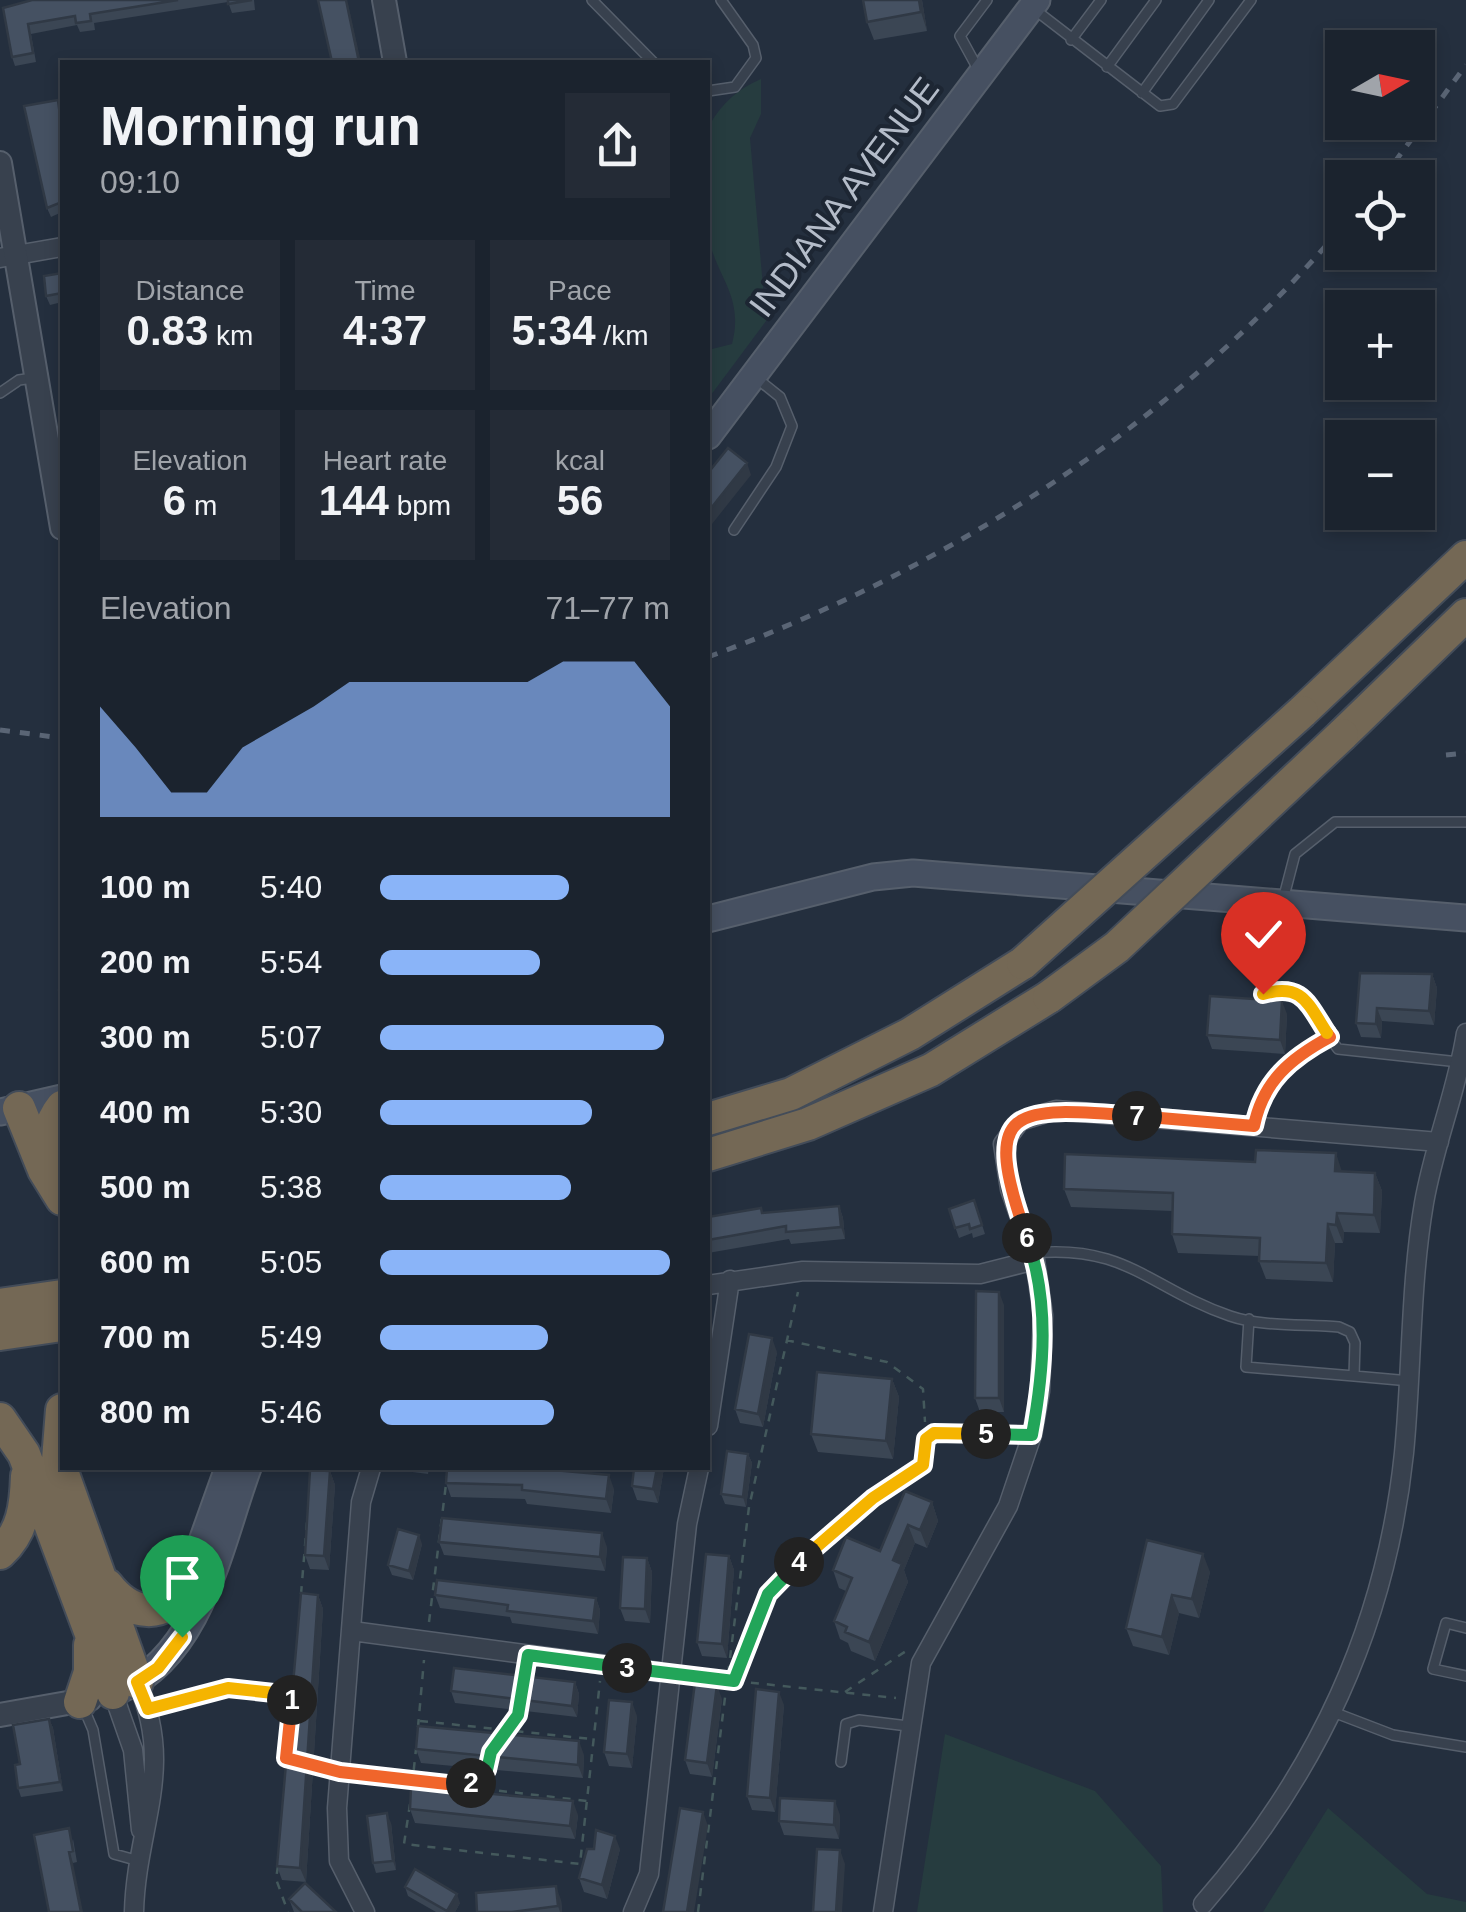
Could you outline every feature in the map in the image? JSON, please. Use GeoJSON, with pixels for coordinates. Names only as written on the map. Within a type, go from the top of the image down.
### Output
{"type":"FeatureCollection","features":[{"type":"Feature","properties":{"kind":"highway"},"geometry":{"type":"LineString","coordinates":[[710,1117],[791,1094],[910,1034],[1023,962],[1302,712],[1466,557]]}},
{"type":"Feature","properties":{"kind":"highway"},"geometry":{"type":"LineString","coordinates":[[710,1155],[808,1124],[931,1070],[1049,996],[1117,947],[1466,615]]}},
{"type":"Feature","properties":{"kind":"highway"},"geometry":{"type":"LineString","coordinates":[[9,1110],[60,1196]]}},
{"type":"Feature","properties":{"kind":"highway"},"geometry":{"type":"LineString","coordinates":[[44,1170],[46,1146],[60,1110]]}},
{"type":"Feature","properties":{"kind":"highway"},"geometry":{"type":"LineString","coordinates":[[0,1305],[60,1296]]}},
{"type":"Feature","properties":{"kind":"highway"},"geometry":{"type":"LineString","coordinates":[[0,1334],[60,1325]]}},
{"type":"Feature","properties":{"kind":"highway"},"geometry":{"type":"LineString","coordinates":[[0,1420],[18,1442],[85,1621],[133,1694]]}},
{"type":"Feature","properties":{"kind":"highway"},"geometry":{"type":"LineString","coordinates":[[60,1435],[60,1465]]}},
{"type":"Feature","properties":{"kind":"highway"},"geometry":{"type":"LineString","coordinates":[[0,1553],[14,1540],[26,1508],[27,1467]]}},
{"type":"Feature","properties":{"kind":"highway"},"geometry":{"type":"LineString","coordinates":[[62,1470],[103,1580],[133,1694]]}},
{"type":"Feature","properties":{"kind":"highway"},"geometry":{"type":"LineString","coordinates":[[103,1580],[114,1595],[140,1612],[164,1609],[186,1585]]}},
{"type":"Feature","properties":{"kind":"highway"},"geometry":{"type":"LineString","coordinates":[[80,1702],[90,1672],[85,1621]]}},
{"type":"Feature","properties":{"kind":"main road","name":"INDIANA AVENUE"},"geometry":{"type":"LineString","coordinates":[[710,433],[1034,4]]}},
{"type":"Feature","properties":{"kind":"main road"},"geometry":{"type":"LineString","coordinates":[[710,918],[791,896],[912,872],[1466,918]]}},
{"type":"Feature","properties":{"kind":"main road"},"geometry":{"type":"LineString","coordinates":[[9,1110],[60,1098]]}},
{"type":"Feature","properties":{"kind":"main road"},"geometry":{"type":"LineString","coordinates":[[133,1694],[172,1625],[227,1470]]}},
{"type":"Feature","properties":{"kind":"main road"},"geometry":{"type":"LineString","coordinates":[[133,1694],[170,1656],[196,1614],[247,1470]]}},
{"type":"Feature","properties":{"kind":"street"},"geometry":{"type":"LineString","coordinates":[[384,0],[395,60]]}},
{"type":"Feature","properties":{"kind":"street"},"geometry":{"type":"LineString","coordinates":[[0,162],[8,256],[58,474],[60,501]]}},
{"type":"Feature","properties":{"kind":"street"},"geometry":{"type":"LineString","coordinates":[[8,256],[60,247]]}},
{"type":"Feature","properties":{"kind":"street"},"geometry":{"type":"LineString","coordinates":[[1203,1904],[1256,1843],[1332,1712],[1365,1641],[1388,1550],[1404,1456],[1424,1204],[1462,1062],[1466,1033]]}},
{"type":"Feature","properties":{"kind":"street"},"geometry":{"type":"LineString","coordinates":[[883,1912],[908,1726],[921,1663],[1008,1506],[1032,1435],[1040,1391],[1043,1315],[1034,1257],[1003,1160],[1005,1138],[1020,1120],[1056,1110],[1439,1142]]}},
{"type":"Feature","properties":{"kind":"street"},"geometry":{"type":"LineString","coordinates":[[710,1285],[803,1271],[980,1274],[1034,1257]]}},
{"type":"Feature","properties":{"kind":"street"},"geometry":{"type":"LineString","coordinates":[[710,1413],[730,1280]]}},
{"type":"Feature","properties":{"kind":"street"},"geometry":{"type":"LineString","coordinates":[[364,1912],[339,1861],[340,1772],[361,1502],[370,1470]]}},
{"type":"Feature","properties":{"kind":"street"},"geometry":{"type":"LineString","coordinates":[[633,1912],[650,1874],[687,1524],[699,1470]]}},
{"type":"Feature","properties":{"kind":"street"},"geometry":{"type":"LineString","coordinates":[[352,1631],[674,1674]]}},
{"type":"Feature","properties":{"kind":"street"},"geometry":{"type":"LineString","coordinates":[[0,1716],[133,1694]]}},
{"type":"Feature","properties":{"kind":"street"},"geometry":{"type":"LineString","coordinates":[[133,1694],[141,1861]]}},
{"type":"Feature","properties":{"kind":"street"},"geometry":{"type":"LineString","coordinates":[[133,1694],[156,1787],[134,1912]]}},
{"type":"Feature","properties":{"kind":"lane"},"geometry":{"type":"LineString","coordinates":[[592,0],[650,60]]}},
{"type":"Feature","properties":{"kind":"lane"},"geometry":{"type":"LineString","coordinates":[[710,91],[735,87],[756,58],[753,45],[722,0]]}},
{"type":"Feature","properties":{"kind":"lane"},"geometry":{"type":"LineString","coordinates":[[981,74],[960,36],[987,0]]}},
{"type":"Feature","properties":{"kind":"lane"},"geometry":{"type":"LineString","coordinates":[[1071,40],[1101,0]]}},
{"type":"Feature","properties":{"kind":"lane"},"geometry":{"type":"LineString","coordinates":[[1107,67],[1156,0]]}},
{"type":"Feature","properties":{"kind":"lane"},"geometry":{"type":"LineString","coordinates":[[1142,93],[1209,0]]}},
{"type":"Feature","properties":{"kind":"lane"},"geometry":{"type":"LineString","coordinates":[[1034,4],[1071,40],[1160,106],[1173,104],[1252,0]]}},
{"type":"Feature","properties":{"kind":"lane"},"geometry":{"type":"LineString","coordinates":[[734,530],[776,467],[792,426],[780,397],[753,376]]}},
{"type":"Feature","properties":{"kind":"lane"},"geometry":{"type":"LineString","coordinates":[[0,393],[19,380],[37,377]]}},
{"type":"Feature","properties":{"kind":"lane"},"geometry":{"type":"LineString","coordinates":[[1282,903],[1295,854],[1335,822],[1466,822]]}},
{"type":"Feature","properties":{"kind":"lane"},"geometry":{"type":"LineString","coordinates":[[1263,994],[1284,988],[1296,992],[1338,1050],[1462,1062]]}},
{"type":"Feature","properties":{"kind":"lane"},"geometry":{"type":"LineString","coordinates":[[1254,1126],[1271,1082],[1296,1056],[1330,1037]]}},
{"type":"Feature","properties":{"kind":"lane"},"geometry":{"type":"LineString","coordinates":[[1034,1257],[1065,1250],[1106,1256],[1232,1317],[1350,1332],[1355,1343],[1354,1376]]}},
{"type":"Feature","properties":{"kind":"lane"},"geometry":{"type":"LineString","coordinates":[[1249,1318],[1246,1367],[1410,1381]]}},
{"type":"Feature","properties":{"kind":"lane"},"geometry":{"type":"LineString","coordinates":[[923,1465],[926,1439],[934,1433],[1032,1435]]}},
{"type":"Feature","properties":{"kind":"lane"},"geometry":{"type":"LineString","coordinates":[[1466,1628],[1446,1623],[1433,1669],[1466,1676]]}},
{"type":"Feature","properties":{"kind":"lane"},"geometry":{"type":"LineString","coordinates":[[80,1702],[93,1730],[114,1854],[141,1861]]}},
{"type":"Feature","properties":{"kind":"lane"},"geometry":{"type":"LineString","coordinates":[[1332,1712],[1393,1735],[1466,1747]]}},
{"type":"Feature","properties":{"kind":"lane"},"geometry":{"type":"LineString","coordinates":[[841,1762],[846,1724],[859,1720],[908,1726]]}},
{"type":"Feature","properties":{"kind":"path"},"geometry":{"type":"LineString","coordinates":[[698,1912],[749,1507],[803,1271]]}},
{"type":"Feature","properties":{"kind":"path"},"geometry":{"type":"LineString","coordinates":[[786,1340],[874,1358],[907,1375],[925,1395],[926,1439]]}},
{"type":"Feature","properties":{"kind":"path"},"geometry":{"type":"LineString","coordinates":[[734,1681],[768,1594],[783,1575],[873,1498],[923,1465]]}},
{"type":"Feature","properties":{"kind":"path"},"geometry":{"type":"LineString","coordinates":[[448,1470],[404,1844],[580,1864],[601,1664]]}},
{"type":"Feature","properties":{"kind":"path"},"geometry":{"type":"LineString","coordinates":[[300,1600],[308,1506]]}},
{"type":"Feature","properties":{"kind":"path"},"geometry":{"type":"LineString","coordinates":[[844,1693],[937,1630]]}},
{"type":"Feature","properties":{"kind":"path"},"geometry":{"type":"LineString","coordinates":[[674,1674],[912,1700]]}},
{"type":"Feature","properties":{"kind":"path"},"geometry":{"type":"LineString","coordinates":[[133,1694],[228,1688],[292,1695],[291,1711]]}},
{"type":"Feature","properties":{"kind":"path"},"geometry":{"type":"LineString","coordinates":[[501,1736],[518,1715],[521,1700]]}},
{"type":"Feature","properties":{"kind":"path"},"geometry":{"type":"LineString","coordinates":[[419,1720],[593,1740]]}},
{"type":"Feature","properties":{"kind":"path"},"geometry":{"type":"LineString","coordinates":[[465,1786],[487,1770],[491,1752]]}},
{"type":"Feature","properties":{"kind":"path"},"geometry":{"type":"LineString","coordinates":[[340,1772],[587,1801]]}},
{"type":"Feature","properties":{"kind":"path"},"geometry":{"type":"LineString","coordinates":[[278,1861],[276,1878],[288,1912]]}},
{"type":"Feature","properties":{"kind":"green space"},"geometry":{"type":"Polygon","coordinates":[[[761,79],[761,114],[750,138],[766,321],[710,396],[710,350],[732,344],[735,312],[710,243],[710,124],[738,92],[761,79]]]}},
{"type":"Feature","properties":{"kind":"green space"},"geometry":{"type":"Polygon","coordinates":[[[945,1734],[1095,1791],[1161,1866],[1163,1912],[917,1912],[945,1734]]]}},
{"type":"Feature","properties":{"kind":"green space"},"geometry":{"type":"Polygon","coordinates":[[[1328,1808],[1427,1894],[1466,1902],[1466,1912],[1263,1912],[1328,1808]]]}},
{"type":"Feature","properties":{"kind":"building"},"geometry":{"type":"Polygon","coordinates":[[[32,0],[178,0],[90,14],[91,21],[76,23],[75,16],[28,24],[33,53],[12,57],[3,8],[32,0]]]}},
{"type":"Feature","properties":{"kind":"building"},"geometry":{"type":"Polygon","coordinates":[[[318,0],[346,0],[359,60],[332,60],[318,0]]]}},
{"type":"Feature","properties":{"kind":"building"},"geometry":{"type":"Polygon","coordinates":[[[863,0],[919,0],[921,12],[867,22],[863,0]]]}},
{"type":"Feature","properties":{"kind":"building"},"geometry":{"type":"Polygon","coordinates":[[[58,100],[60,203],[47,208],[24,106],[58,100]]]}},
{"type":"Feature","properties":{"kind":"building"},"geometry":{"type":"Polygon","coordinates":[[[60,273],[60,293],[46,296],[44,276],[60,273]]]}},
{"type":"Feature","properties":{"kind":"building"},"geometry":{"type":"Polygon","coordinates":[[[728,448],[747,463],[710,509],[710,470],[728,448]]]}},
{"type":"Feature","properties":{"kind":"building"},"geometry":{"type":"Polygon","coordinates":[[[1360,973],[1432,974],[1429,1011],[1377,1008],[1376,1024],[1356,1023],[1360,973]]]}},
{"type":"Feature","properties":{"kind":"building"},"geometry":{"type":"Polygon","coordinates":[[[1210,996],[1282,1001],[1280,1040],[1207,1035],[1210,996]]]}},
{"type":"Feature","properties":{"kind":"building"},"geometry":{"type":"Polygon","coordinates":[[[1256,1150],[1336,1153],[1335,1171],[1375,1173],[1374,1215],[1337,1213],[1336,1225],[1328,1224],[1326,1263],[1259,1261],[1260,1238],[1172,1234],[1173,1193],[1064,1189],[1065,1154],[1255,1162],[1256,1150]]]}},
{"type":"Feature","properties":{"kind":"building"},"geometry":{"type":"Polygon","coordinates":[[[974,1200],[982,1225],[955,1228],[949,1209],[974,1200]]]}},
{"type":"Feature","properties":{"kind":"building"},"geometry":{"type":"Polygon","coordinates":[[[839,1206],[841,1227],[786,1232],[786,1226],[710,1240],[710,1217],[761,1208],[762,1213],[839,1206]]]}},
{"type":"Feature","properties":{"kind":"building"},"geometry":{"type":"Polygon","coordinates":[[[976,1291],[999,1292],[999,1398],[975,1398],[976,1291]]]}},
{"type":"Feature","properties":{"kind":"building"},"geometry":{"type":"Polygon","coordinates":[[[749,1334],[772,1338],[758,1414],[735,1409],[749,1334]]]}},
{"type":"Feature","properties":{"kind":"building"},"geometry":{"type":"Polygon","coordinates":[[[817,1372],[892,1379],[886,1441],[811,1434],[817,1372]]]}},
{"type":"Feature","properties":{"kind":"building"},"geometry":{"type":"Polygon","coordinates":[[[727,1451],[748,1454],[743,1497],[721,1494],[727,1451]]]}},
{"type":"Feature","properties":{"kind":"building"},"geometry":{"type":"Polygon","coordinates":[[[310,1470],[330,1471],[324,1556],[305,1555],[310,1470]]]}},
{"type":"Feature","properties":{"kind":"building"},"geometry":{"type":"Polygon","coordinates":[[[447,1470],[553,1470],[609,1475],[606,1499],[522,1490],[522,1485],[446,1483],[447,1470]]]}},
{"type":"Feature","properties":{"kind":"building"},"geometry":{"type":"Polygon","coordinates":[[[634,1470],[657,1470],[653,1489],[632,1486],[634,1470]]]}},
{"type":"Feature","properties":{"kind":"building"},"geometry":{"type":"Polygon","coordinates":[[[905,1491],[932,1502],[920,1530],[908,1525],[893,1560],[902,1564],[869,1642],[845,1632],[847,1627],[834,1621],[852,1578],[833,1570],[846,1537],[880,1551],[905,1491]]]}},
{"type":"Feature","properties":{"kind":"building"},"geometry":{"type":"Polygon","coordinates":[[[442,1518],[602,1533],[600,1557],[439,1542],[442,1518]]]}},
{"type":"Feature","properties":{"kind":"building"},"geometry":{"type":"Polygon","coordinates":[[[398,1529],[419,1535],[409,1571],[388,1565],[398,1529]]]}},
{"type":"Feature","properties":{"kind":"building"},"geometry":{"type":"Polygon","coordinates":[[[1147,1540],[1203,1554],[1192,1599],[1172,1595],[1162,1637],[1126,1628],[1147,1540]]]}},
{"type":"Feature","properties":{"kind":"building"},"geometry":{"type":"Polygon","coordinates":[[[706,1554],[729,1556],[722,1644],[697,1642],[706,1554]]]}},
{"type":"Feature","properties":{"kind":"building"},"geometry":{"type":"Polygon","coordinates":[[[623,1557],[647,1558],[645,1609],[620,1608],[623,1557]]]}},
{"type":"Feature","properties":{"kind":"building"},"geometry":{"type":"Polygon","coordinates":[[[437,1580],[596,1598],[593,1621],[507,1611],[508,1605],[435,1595],[437,1580]]]}},
{"type":"Feature","properties":{"kind":"building"},"geometry":{"type":"Polygon","coordinates":[[[301,1593],[318,1595],[300,1868],[277,1866],[301,1593]]]}},
{"type":"Feature","properties":{"kind":"building"},"geometry":{"type":"Polygon","coordinates":[[[454,1668],[575,1682],[572,1706],[451,1691],[454,1668]]]}},
{"type":"Feature","properties":{"kind":"building"},"geometry":{"type":"Polygon","coordinates":[[[695,1682],[717,1685],[707,1763],[685,1760],[695,1682]]]}},
{"type":"Feature","properties":{"kind":"building"},"geometry":{"type":"Polygon","coordinates":[[[756,1689],[779,1692],[770,1798],[747,1796],[756,1689]]]}},
{"type":"Feature","properties":{"kind":"building"},"geometry":{"type":"Polygon","coordinates":[[[609,1700],[632,1702],[627,1754],[604,1752],[609,1700]]]}},
{"type":"Feature","properties":{"kind":"building"},"geometry":{"type":"Polygon","coordinates":[[[49,1719],[60,1782],[18,1788],[15,1765],[20,1764],[13,1725],[49,1719]]]}},
{"type":"Feature","properties":{"kind":"building"},"geometry":{"type":"Polygon","coordinates":[[[418,1726],[579,1741],[578,1765],[416,1749],[418,1726]]]}},
{"type":"Feature","properties":{"kind":"building"},"geometry":{"type":"Polygon","coordinates":[[[411,1787],[573,1801],[570,1826],[410,1809],[411,1787]]]}},
{"type":"Feature","properties":{"kind":"building"},"geometry":{"type":"Polygon","coordinates":[[[780,1798],[835,1801],[834,1825],[779,1821],[780,1798]]]}},
{"type":"Feature","properties":{"kind":"building"},"geometry":{"type":"Polygon","coordinates":[[[680,1808],[703,1812],[687,1912],[663,1912],[680,1808]]]}},
{"type":"Feature","properties":{"kind":"building"},"geometry":{"type":"Polygon","coordinates":[[[387,1813],[393,1861],[373,1863],[367,1816],[387,1813]]]}},
{"type":"Feature","properties":{"kind":"building"},"geometry":{"type":"Polygon","coordinates":[[[69,1828],[73,1851],[69,1852],[81,1912],[49,1912],[34,1835],[69,1828]]]}},
{"type":"Feature","properties":{"kind":"building"},"geometry":{"type":"Polygon","coordinates":[[[596,1830],[615,1836],[602,1885],[579,1878],[587,1849],[594,1849],[596,1830]]]}},
{"type":"Feature","properties":{"kind":"building"},"geometry":{"type":"Polygon","coordinates":[[[817,1849],[840,1850],[836,1912],[813,1912],[817,1849]]]}},
{"type":"Feature","properties":{"kind":"building"},"geometry":{"type":"Polygon","coordinates":[[[415,1869],[457,1894],[447,1911],[405,1887],[415,1869]]]}},
{"type":"Feature","properties":{"kind":"building"},"geometry":{"type":"Polygon","coordinates":[[[305,1883],[336,1912],[302,1912],[289,1899],[305,1883]]]}},
{"type":"Feature","properties":{"kind":"building"},"geometry":{"type":"Polygon","coordinates":[[[556,1886],[558,1906],[477,1912],[476,1893],[556,1886]]]}},
{"type":"Feature","properties":{"kind":"railway"},"geometry":{"type":"LineString","coordinates":[[1396,160],[1466,65]]}},
{"type":"Feature","properties":{"kind":"railway"},"geometry":{"type":"LineString","coordinates":[[710,656],[886,580],[1053,483],[1131,427],[1206,365],[1276,299],[1325,246]]}},
{"type":"Feature","properties":{"kind":"railway"},"geometry":{"type":"LineString","coordinates":[[0,730],[60,738]]}},
{"type":"Feature","properties":{"kind":"railway"},"geometry":{"type":"LineString","coordinates":[[1446,755],[1466,753]]}},
{"type":"Feature","properties":{"kind":"route"},"geometry":{"type":"LineString","coordinates":[[182,1637],[170,1656],[137,1682],[148,1709],[200,1692],[228,1688],[292,1695],[286,1758],[340,1772],[465,1786],[487,1770],[491,1752],[518,1715],[528,1655],[734,1681],[768,1594],[783,1575],[873,1498],[923,1465],[926,1439],[934,1433],[1032,1435],[1040,1391],[1043,1315],[1035,1260],[1003,1160],[1003,1144],[1009,1132],[1020,1120],[1056,1110],[1254,1126],[1258,1106],[1271,1082],[1296,1056],[1330,1037],[1296,992],[1284,988],[1263,994]]}}]}
